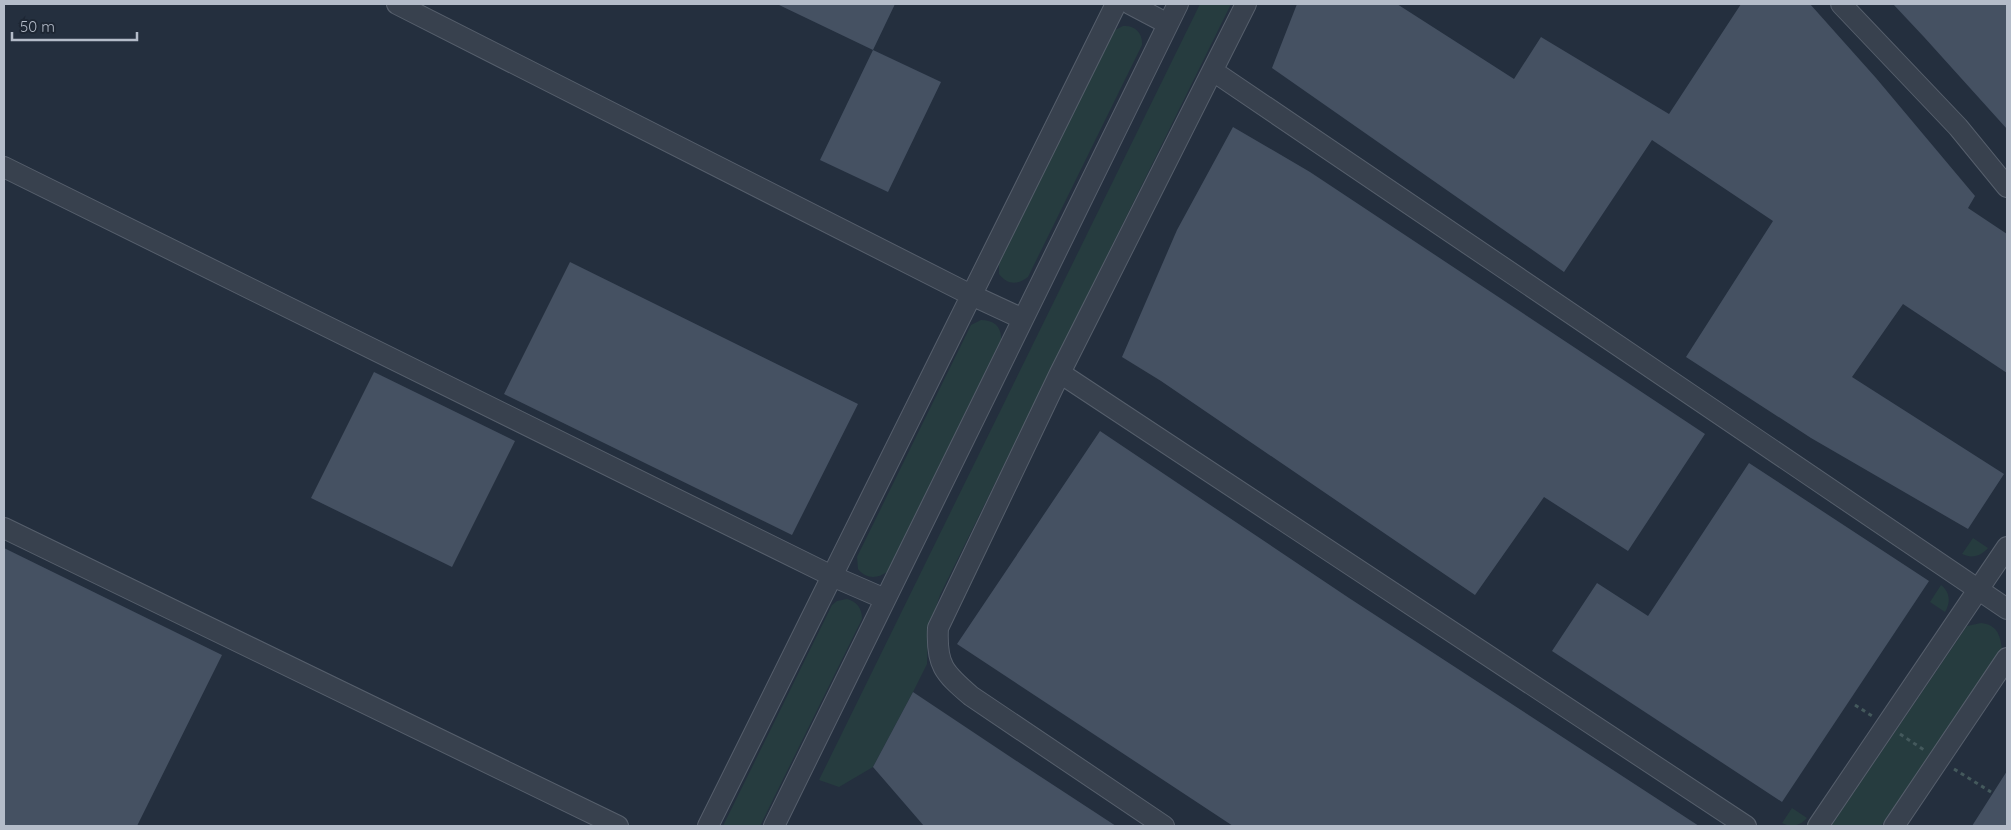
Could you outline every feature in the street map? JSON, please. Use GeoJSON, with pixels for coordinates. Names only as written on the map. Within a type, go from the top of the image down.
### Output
{"type":"FeatureCollection","features":[{"type":"Feature","properties":{"kind":"lane"},"geometry":{"type":"LineString","coordinates":[[397,4],[971,295],[1023,319]]}},
{"type":"Feature","properties":{"kind":"lane"},"geometry":{"type":"LineString","coordinates":[[708,826],[1116,4]]}},
{"type":"Feature","properties":{"kind":"lane"},"geometry":{"type":"LineString","coordinates":[[1130,4],[1168,24]]}},
{"type":"Feature","properties":{"kind":"lane"},"geometry":{"type":"LineString","coordinates":[[774,826],[1178,4]]}},
{"type":"Feature","properties":{"kind":"lane"},"geometry":{"type":"LineString","coordinates":[[1164,826],[971,696],[953,681],[941,665],[937,646],[938,628],[1060,374],[1246,4]]}},
{"type":"Feature","properties":{"kind":"lane"},"geometry":{"type":"LineString","coordinates":[[1841,4],[1958,127],[2007,187]]}},
{"type":"Feature","properties":{"kind":"lane"},"geometry":{"type":"LineString","coordinates":[[1213,71],[2007,609]]}},
{"type":"Feature","properties":{"kind":"lane"},"geometry":{"type":"LineString","coordinates":[[4,167],[832,576],[886,599]]}},
{"type":"Feature","properties":{"kind":"lane"},"geometry":{"type":"LineString","coordinates":[[1060,374],[1746,826]]}},
{"type":"Feature","properties":{"kind":"lane"},"geometry":{"type":"LineString","coordinates":[[4,528],[618,826]]}},
{"type":"Feature","properties":{"kind":"lane"},"geometry":{"type":"LineString","coordinates":[[1818,826],[2007,547]]}},
{"type":"Feature","properties":{"kind":"lane"},"geometry":{"type":"LineString","coordinates":[[1894,826],[2007,658]]}},
{"type":"Feature","properties":{"kind":"path"},"geometry":{"type":"LineString","coordinates":[[1855,705],[1875,718]]}},
{"type":"Feature","properties":{"kind":"path"},"geometry":{"type":"LineString","coordinates":[[1896,731],[1930,754]]}},
{"type":"Feature","properties":{"kind":"path"},"geometry":{"type":"LineString","coordinates":[[1951,767],[1991,792]]}},
{"type":"Feature","properties":{"kind":"green space"},"geometry":{"type":"Polygon","coordinates":[[[1200,4],[1231,4],[940,595],[928,631],[927,664],[873,767],[839,787],[819,780],[1200,4]]]}},
{"type":"Feature","properties":{"kind":"green space"},"geometry":{"type":"Polygon","coordinates":[[[1123,26],[1135,28],[1140,33],[1142,45],[1028,277],[1017,282],[1009,282],[999,274],[999,263],[1113,31],[1123,26]]]}},
{"type":"Feature","properties":{"kind":"green space"},"geometry":{"type":"Polygon","coordinates":[[[981,320],[990,321],[999,328],[1001,340],[887,572],[876,577],[864,575],[858,569],[857,557],[971,325],[981,320]]]}},
{"type":"Feature","properties":{"kind":"green space"},"geometry":{"type":"Polygon","coordinates":[[[1973,538],[1988,548],[1976,556],[1962,554],[1973,538]]]}},
{"type":"Feature","properties":{"kind":"green space"},"geometry":{"type":"Polygon","coordinates":[[[1941,585],[1949,597],[1945,612],[1930,602],[1941,585]]]}},
{"type":"Feature","properties":{"kind":"green space"},"geometry":{"type":"Polygon","coordinates":[[[847,599],[858,606],[862,619],[760,826],[723,826],[832,605],[837,601],[847,599]]]}},
{"type":"Feature","properties":{"kind":"green space"},"geometry":{"type":"Polygon","coordinates":[[[1981,623],[1991,626],[1997,631],[2002,649],[1881,826],[1831,826],[1967,626],[1981,623]]]}},
{"type":"Feature","properties":{"kind":"green space"},"geometry":{"type":"Polygon","coordinates":[[[1792,808],[1807,818],[1795,825],[1782,823],[1792,808]]]}},
{"type":"Feature","properties":{"kind":"building"},"geometry":{"type":"Polygon","coordinates":[[[777,4],[895,4],[873,50],[777,4]]]}},
{"type":"Feature","properties":{"kind":"building"},"geometry":{"type":"Polygon","coordinates":[[[1297,4],[1397,4],[1514,79],[1541,37],[1669,114],[1741,4],[1810,4],[1876,78],[1975,196],[1968,208],[2007,234],[2007,373],[1903,304],[1852,377],[2004,474],[1968,529],[1811,438],[1686,357],[1773,221],[1652,140],[1564,272],[1272,68],[1297,4]]]}},
{"type":"Feature","properties":{"kind":"building"},"geometry":{"type":"Polygon","coordinates":[[[1893,4],[2007,4],[2007,129],[1924,37],[1893,4]]]}},
{"type":"Feature","properties":{"kind":"building"},"geometry":{"type":"Polygon","coordinates":[[[873,50],[941,82],[888,192],[820,160],[873,50]]]}},
{"type":"Feature","properties":{"kind":"building"},"geometry":{"type":"Polygon","coordinates":[[[1233,127],[1310,172],[1705,434],[1628,551],[1544,497],[1475,595],[1161,381],[1122,357],[1177,230],[1233,127]]]}},
{"type":"Feature","properties":{"kind":"building"},"geometry":{"type":"Polygon","coordinates":[[[570,262],[858,404],[792,535],[504,394],[570,262]]]}},
{"type":"Feature","properties":{"kind":"building"},"geometry":{"type":"Polygon","coordinates":[[[374,372],[515,441],[452,567],[311,498],[374,372]]]}},
{"type":"Feature","properties":{"kind":"building"},"geometry":{"type":"Polygon","coordinates":[[[1100,431],[1349,598],[1699,826],[1233,826],[957,644],[1100,431]]]}},
{"type":"Feature","properties":{"kind":"building"},"geometry":{"type":"Polygon","coordinates":[[[1749,463],[1929,581],[1782,802],[1552,651],[1597,583],[1648,616],[1749,463]]]}},
{"type":"Feature","properties":{"kind":"building"},"geometry":{"type":"Polygon","coordinates":[[[4,548],[222,655],[137,826],[4,826],[4,548]]]}},
{"type":"Feature","properties":{"kind":"building"},"geometry":{"type":"Polygon","coordinates":[[[913,692],[1116,826],[924,826],[873,767],[913,692]]]}},
{"type":"Feature","properties":{"kind":"building"},"geometry":{"type":"Polygon","coordinates":[[[2007,771],[2007,826],[1972,826],[2007,771]]]}}]}
